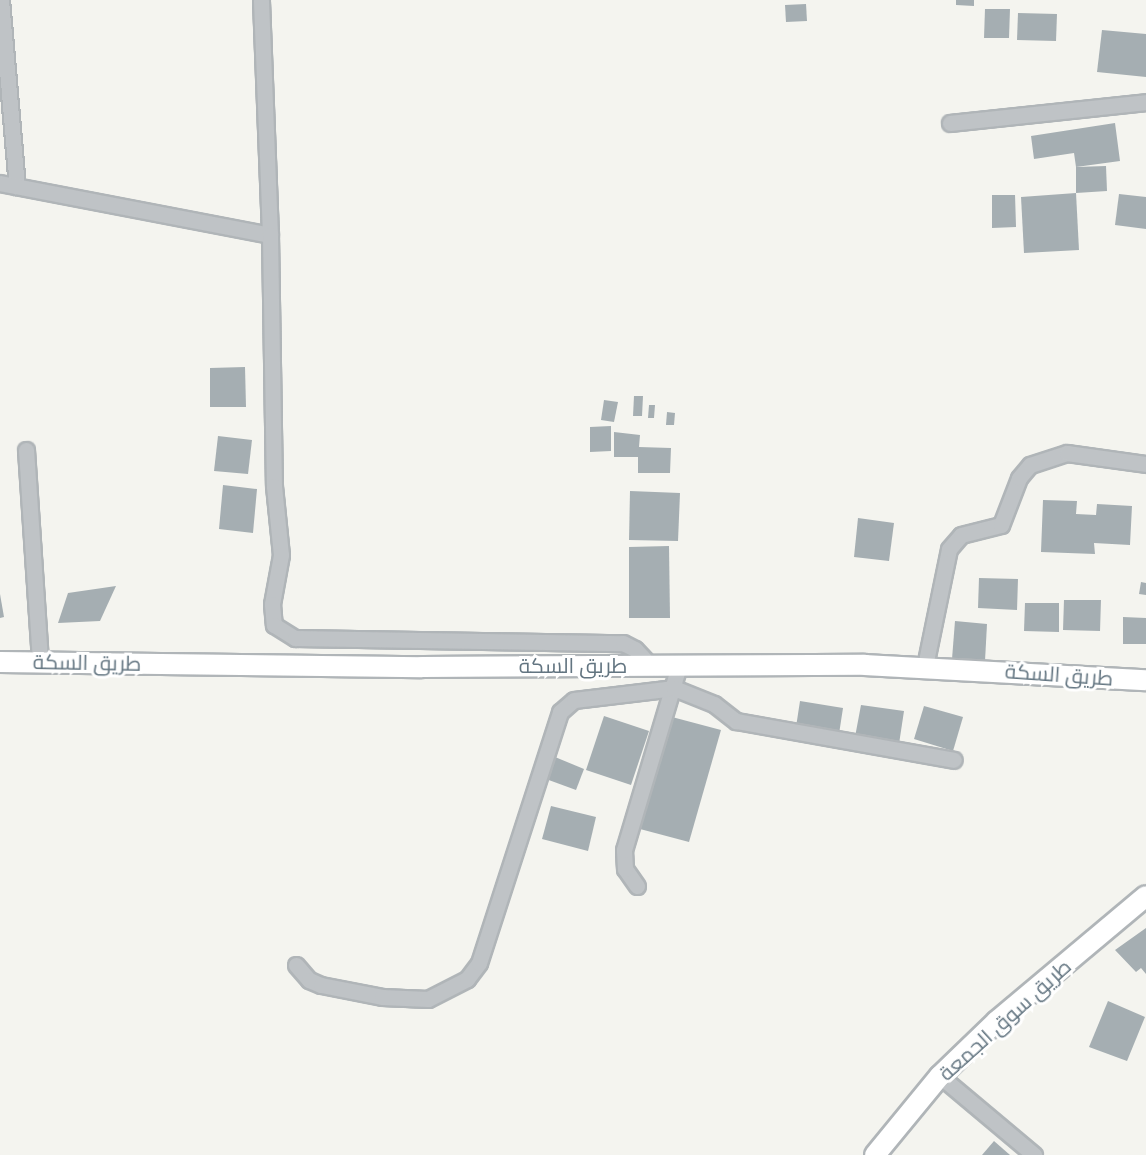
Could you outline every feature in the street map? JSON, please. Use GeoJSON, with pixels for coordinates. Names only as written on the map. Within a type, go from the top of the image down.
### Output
{"type":"FeatureCollection","features":[{"type":"Feature","properties":{"kind":"main road","name":"طريق السكة"},"geometry":{"type":"LineString","coordinates":[[0,662],[925,666],[1146,680]]}},
{"type":"Feature","properties":{"kind":"main road","name":"طريق سوق الجمعة"},"geometry":{"type":"LineString","coordinates":[[875,1155],[940,1076],[997,1021],[1146,896]]}},
{"type":"Feature","properties":{"kind":"street"},"geometry":{"type":"LineString","coordinates":[[1,0],[17,186]]}},
{"type":"Feature","properties":{"kind":"street"},"geometry":{"type":"LineString","coordinates":[[261,0],[270,235],[274,486],[281,555],[272,604],[274,625],[295,638],[623,644],[635,649],[651,666]]}},
{"type":"Feature","properties":{"kind":"street"},"geometry":{"type":"LineString","coordinates":[[950,123],[1146,102]]}},
{"type":"Feature","properties":{"kind":"street"},"geometry":{"type":"LineString","coordinates":[[0,183],[270,235]]}},
{"type":"Feature","properties":{"kind":"street"},"geometry":{"type":"LineString","coordinates":[[26,450],[40,662]]}},
{"type":"Feature","properties":{"kind":"street"},"geometry":{"type":"LineString","coordinates":[[925,666],[949,549],[961,535],[1001,525],[1019,478],[1030,465],[1067,453],[1146,464]]}},
{"type":"Feature","properties":{"kind":"street"},"geometry":{"type":"LineString","coordinates":[[637,886],[625,869],[624,850],[679,665]]}},
{"type":"Feature","properties":{"kind":"street"},"geometry":{"type":"LineString","coordinates":[[297,965],[309,980],[321,985],[382,997],[428,999],[467,979],[479,963],[560,712],[574,700],[674,688],[714,704],[736,721],[954,760]]}},
{"type":"Feature","properties":{"kind":"street"},"geometry":{"type":"LineString","coordinates":[[940,1076],[1034,1155]]}},
{"type":"Feature","properties":{"kind":"building"},"geometry":{"type":"Polygon","coordinates":[[[956,0],[974,0],[974,6],[956,5],[956,0]]]}},
{"type":"Feature","properties":{"kind":"building"},"geometry":{"type":"Polygon","coordinates":[[[806,4],[807,21],[786,22],[785,5],[806,4]]]}},
{"type":"Feature","properties":{"kind":"building"},"geometry":{"type":"Polygon","coordinates":[[[985,9],[1010,9],[1009,38],[984,38],[985,9]]]}},
{"type":"Feature","properties":{"kind":"building"},"geometry":{"type":"Polygon","coordinates":[[[1018,13],[1057,14],[1056,41],[1017,40],[1018,13]]]}},
{"type":"Feature","properties":{"kind":"building"},"geometry":{"type":"Polygon","coordinates":[[[1102,30],[1146,34],[1146,77],[1097,72],[1102,30]]]}},
{"type":"Feature","properties":{"kind":"building"},"geometry":{"type":"Polygon","coordinates":[[[1115,123],[1120,161],[1076,167],[1074,153],[1034,159],[1031,136],[1115,123]]]}},
{"type":"Feature","properties":{"kind":"building"},"geometry":{"type":"Polygon","coordinates":[[[1106,166],[1107,191],[1076,193],[1076,167],[1106,166]]]}},
{"type":"Feature","properties":{"kind":"building"},"geometry":{"type":"Polygon","coordinates":[[[1076,193],[1079,250],[1024,253],[1021,197],[1076,193]]]}},
{"type":"Feature","properties":{"kind":"building"},"geometry":{"type":"Polygon","coordinates":[[[1119,194],[1146,197],[1146,229],[1115,225],[1119,194]]]}},
{"type":"Feature","properties":{"kind":"building"},"geometry":{"type":"Polygon","coordinates":[[[992,195],[1015,195],[1016,227],[992,228],[992,195]]]}},
{"type":"Feature","properties":{"kind":"building"},"geometry":{"type":"Polygon","coordinates":[[[245,367],[246,407],[210,407],[210,368],[245,367]]]}},
{"type":"Feature","properties":{"kind":"building"},"geometry":{"type":"Polygon","coordinates":[[[634,396],[643,396],[642,416],[633,416],[634,396]]]}},
{"type":"Feature","properties":{"kind":"building"},"geometry":{"type":"Polygon","coordinates":[[[604,400],[618,402],[614,422],[601,420],[604,400]]]}},
{"type":"Feature","properties":{"kind":"building"},"geometry":{"type":"Polygon","coordinates":[[[649,405],[655,405],[654,418],[648,418],[649,405]]]}},
{"type":"Feature","properties":{"kind":"building"},"geometry":{"type":"Polygon","coordinates":[[[667,412],[675,413],[674,425],[666,425],[667,412]]]}},
{"type":"Feature","properties":{"kind":"building"},"geometry":{"type":"Polygon","coordinates":[[[611,426],[611,451],[590,452],[590,427],[611,426]]]}},
{"type":"Feature","properties":{"kind":"building"},"geometry":{"type":"Polygon","coordinates":[[[614,432],[640,435],[639,447],[671,448],[670,473],[638,473],[638,457],[614,457],[614,432]]]}},
{"type":"Feature","properties":{"kind":"building"},"geometry":{"type":"Polygon","coordinates":[[[218,436],[252,440],[248,474],[214,471],[218,436]]]}},
{"type":"Feature","properties":{"kind":"building"},"geometry":{"type":"Polygon","coordinates":[[[223,485],[257,489],[253,533],[219,529],[223,485]]]}},
{"type":"Feature","properties":{"kind":"building"},"geometry":{"type":"Polygon","coordinates":[[[630,491],[680,493],[678,541],[629,540],[630,491]]]}},
{"type":"Feature","properties":{"kind":"building"},"geometry":{"type":"Polygon","coordinates":[[[1043,500],[1077,501],[1076,514],[1096,515],[1097,504],[1132,506],[1130,545],[1094,543],[1095,554],[1041,552],[1043,500]]]}},
{"type":"Feature","properties":{"kind":"building"},"geometry":{"type":"Polygon","coordinates":[[[858,518],[894,523],[889,561],[854,557],[858,518]]]}},
{"type":"Feature","properties":{"kind":"building"},"geometry":{"type":"Polygon","coordinates":[[[669,546],[670,618],[629,618],[629,547],[669,546]]]}},
{"type":"Feature","properties":{"kind":"building"},"geometry":{"type":"Polygon","coordinates":[[[979,578],[1018,579],[1017,610],[978,608],[979,578]]]}},
{"type":"Feature","properties":{"kind":"building"},"geometry":{"type":"Polygon","coordinates":[[[1141,582],[1146,583],[1146,595],[1139,594],[1141,582]]]}},
{"type":"Feature","properties":{"kind":"building"},"geometry":{"type":"Polygon","coordinates":[[[116,586],[100,621],[58,623],[68,593],[116,586]]]}},
{"type":"Feature","properties":{"kind":"building"},"geometry":{"type":"Polygon","coordinates":[[[0,594],[4,617],[0,618],[0,594]]]}},
{"type":"Feature","properties":{"kind":"building"},"geometry":{"type":"Polygon","coordinates":[[[1064,600],[1101,600],[1100,631],[1063,630],[1064,600]]]}},
{"type":"Feature","properties":{"kind":"building"},"geometry":{"type":"Polygon","coordinates":[[[1025,603],[1059,603],[1059,632],[1024,631],[1025,603]]]}},
{"type":"Feature","properties":{"kind":"building"},"geometry":{"type":"Polygon","coordinates":[[[1123,617],[1146,618],[1146,644],[1123,644],[1123,617]]]}},
{"type":"Feature","properties":{"kind":"building"},"geometry":{"type":"Polygon","coordinates":[[[955,621],[987,624],[985,661],[952,659],[955,621]]]}},
{"type":"Feature","properties":{"kind":"building"},"geometry":{"type":"Polygon","coordinates":[[[800,701],[843,708],[839,734],[796,727],[800,701]]]}},
{"type":"Feature","properties":{"kind":"building"},"geometry":{"type":"Polygon","coordinates":[[[861,705],[904,711],[899,744],[855,737],[861,705]]]}},
{"type":"Feature","properties":{"kind":"building"},"geometry":{"type":"Polygon","coordinates":[[[924,706],[963,717],[953,751],[914,739],[924,706]]]}},
{"type":"Feature","properties":{"kind":"building"},"geometry":{"type":"Polygon","coordinates":[[[604,716],[649,731],[631,785],[586,770],[604,716]]]}},
{"type":"Feature","properties":{"kind":"building"},"geometry":{"type":"Polygon","coordinates":[[[672,717],[721,730],[689,842],[640,829],[672,717]]]}},
{"type":"Feature","properties":{"kind":"building"},"geometry":{"type":"Polygon","coordinates":[[[555,757],[584,769],[576,790],[546,779],[555,757]]]}},
{"type":"Feature","properties":{"kind":"building"},"geometry":{"type":"Polygon","coordinates":[[[551,806],[596,817],[588,851],[542,839],[551,806]]]}},
{"type":"Feature","properties":{"kind":"building"},"geometry":{"type":"Polygon","coordinates":[[[1146,928],[1146,974],[1141,968],[1136,972],[1115,950],[1146,928]]]}},
{"type":"Feature","properties":{"kind":"building"},"geometry":{"type":"Polygon","coordinates":[[[1108,1001],[1145,1017],[1127,1061],[1089,1047],[1108,1001]]]}},
{"type":"Feature","properties":{"kind":"building"},"geometry":{"type":"Polygon","coordinates":[[[994,1141],[1010,1155],[982,1155],[994,1141]]]}}]}
